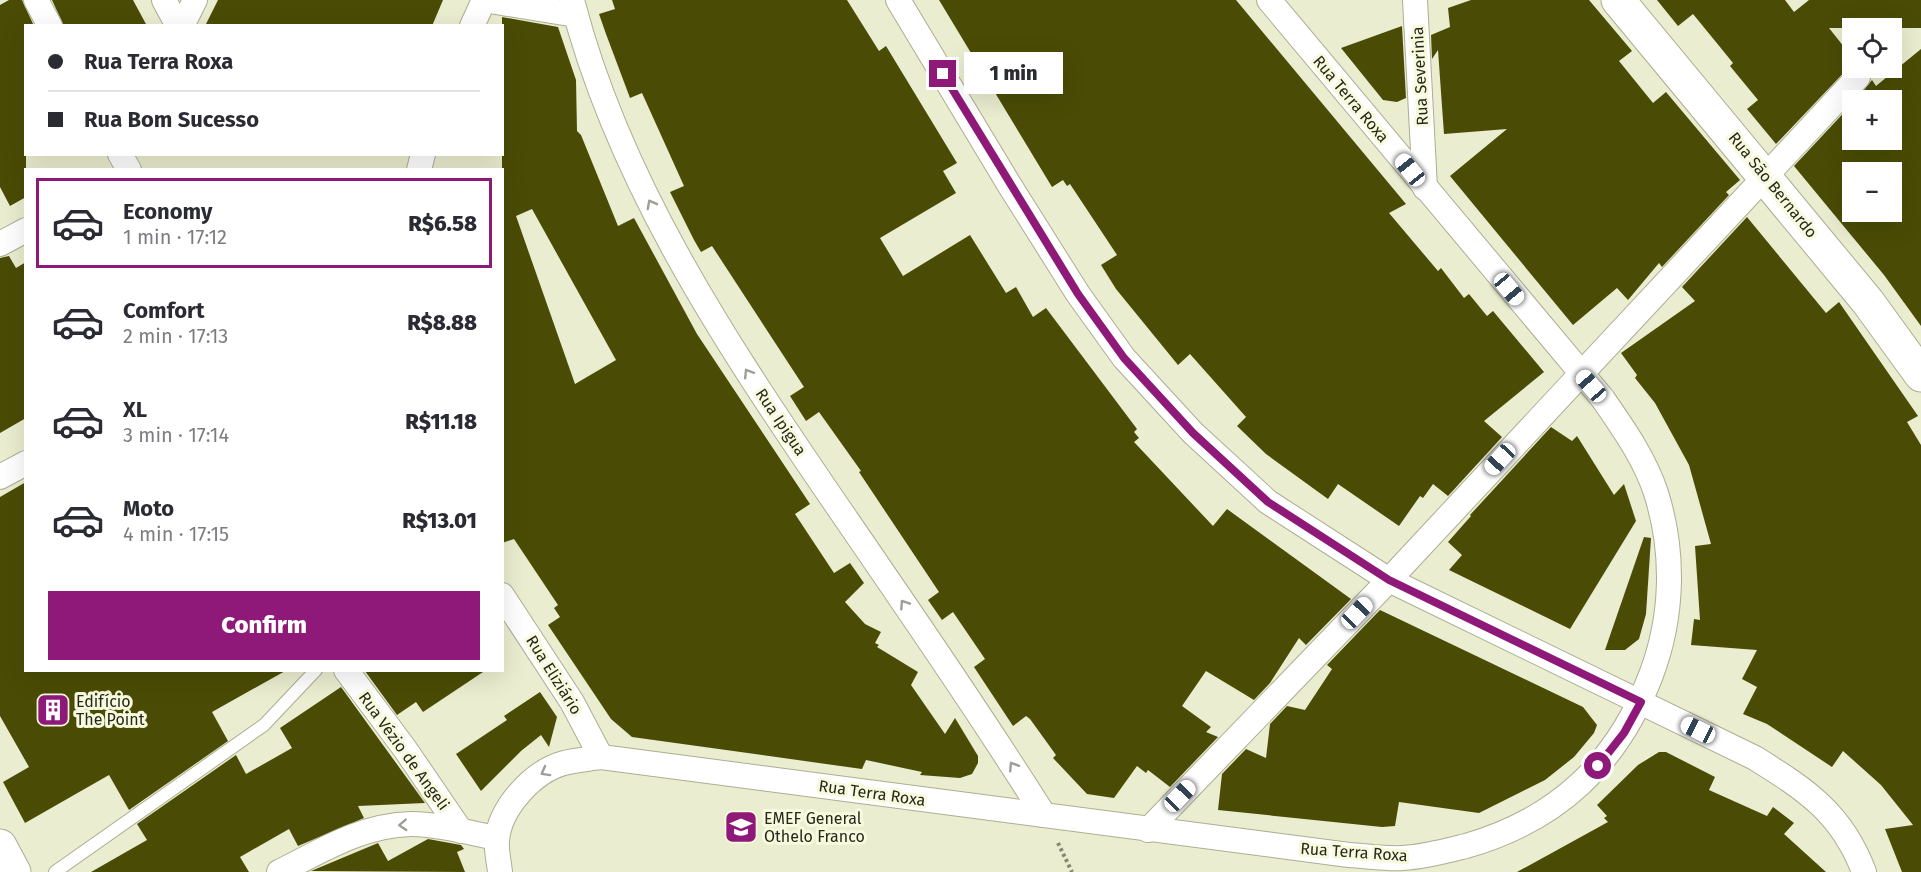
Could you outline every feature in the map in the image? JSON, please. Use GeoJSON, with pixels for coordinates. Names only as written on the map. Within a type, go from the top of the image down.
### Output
{"type":"FeatureCollection","features":[{"type":"Feature","properties":{"kind":"street"},"geometry":{"type":"LineString","coordinates":[[36,0],[49,24]]}},
{"type":"Feature","properties":{"kind":"street"},"geometry":{"type":"LineString","coordinates":[[164,0],[177,24]]}},
{"type":"Feature","properties":{"kind":"street"},"geometry":{"type":"LineString","coordinates":[[183,24],[195,0]]}},
{"type":"Feature","properties":{"kind":"street"},"geometry":{"type":"LineString","coordinates":[[473,24],[484,0],[574,7]]}},
{"type":"Feature","properties":{"kind":"street"},"geometry":{"type":"LineString","coordinates":[[898,0],[1078,294],[1124,358],[1193,433],[1268,502],[1389,580],[1755,758],[1804,789],[1827,810],[1840,827],[1864,872]]}},
{"type":"Feature","properties":{"kind":"street","name":"Rua Terra Roxa"},"geometry":{"type":"LineString","coordinates":[[497,838],[510,806],[523,788],[540,774],[563,763],[601,757],[1148,830],[1349,855],[1404,858],[1447,851],[1487,840],[1528,823],[1559,803],[1588,778],[1609,755],[1641,702],[1659,654],[1667,613],[1670,567],[1664,524],[1655,492],[1639,455],[1609,408],[1269,0]]}},
{"type":"Feature","properties":{"kind":"street","name":"Rua Severinia"},"geometry":{"type":"LineString","coordinates":[[1415,0],[1425,188]]}},
{"type":"Feature","properties":{"kind":"street","name":"Rua São Bernardo"},"geometry":{"type":"LineString","coordinates":[[1618,0],[1868,302],[1921,375]]}},
{"type":"Feature","properties":{"kind":"street","name":"Rua Ipigua"},"geometry":{"type":"LineString","coordinates":[[574,7],[599,84],[638,179],[700,296],[762,395],[997,741],[1044,816]]}},
{"type":"Feature","properties":{"kind":"street"},"geometry":{"type":"LineString","coordinates":[[1148,830],[1389,580],[1857,78]]}},
{"type":"Feature","properties":{"kind":"street"},"geometry":{"type":"LineString","coordinates":[[0,244],[24,231]]}},
{"type":"Feature","properties":{"kind":"street"},"geometry":{"type":"LineString","coordinates":[[0,477],[24,464]]}},
{"type":"Feature","properties":{"kind":"street","name":"Rua Eliziário"},"geometry":{"type":"LineString","coordinates":[[504,599],[572,702],[601,757]]}},
{"type":"Feature","properties":{"kind":"street","name":"Rua Vézio de Angeli"},"geometry":{"type":"LineString","coordinates":[[347,672],[405,749],[461,831]]}},
{"type":"Feature","properties":{"kind":"street"},"geometry":{"type":"LineString","coordinates":[[279,872],[364,831],[412,824],[497,838],[500,872]]}},
{"type":"Feature","properties":{"kind":"street"},"geometry":{"type":"LineString","coordinates":[[0,846],[14,872]]}},
{"type":"Feature","properties":{"kind":"lane"},"geometry":{"type":"LineString","coordinates":[[55,872],[264,725],[314,672]]}},
{"type":"Feature","properties":{"kind":"building"},"geometry":{"type":"Polygon","coordinates":[[[9,0],[22,0],[33,24],[24,24],[24,156],[26,156],[26,168],[24,168],[24,198],[10,206],[0,187],[0,5],[9,0]]]}},
{"type":"Feature","properties":{"kind":"building"},"geometry":{"type":"Polygon","coordinates":[[[52,0],[133,0],[146,24],[63,24],[52,0]]]}},
{"type":"Feature","properties":{"kind":"building"},"geometry":{"type":"Polygon","coordinates":[[[218,0],[443,0],[433,24],[206,24],[218,0]]]}},
{"type":"Feature","properties":{"kind":"building"},"geometry":{"type":"Polygon","coordinates":[[[612,0],[847,0],[879,51],[886,46],[957,163],[943,171],[956,193],[880,238],[903,276],[970,235],[1006,293],[1016,287],[1033,317],[1046,308],[1137,429],[1134,432],[1139,438],[1134,442],[1213,526],[1227,509],[1351,599],[1306,645],[1299,638],[1270,683],[1254,700],[1206,671],[1182,706],[1211,727],[1206,732],[1218,737],[1170,787],[1148,770],[1146,773],[1137,766],[1114,798],[1087,794],[1053,758],[1056,755],[1030,719],[1026,716],[1013,726],[974,667],[985,659],[953,612],[942,620],[928,600],[939,592],[859,472],[861,471],[819,412],[806,421],[790,396],[804,387],[712,246],[701,252],[694,240],[670,192],[684,186],[642,93],[630,98],[599,14],[615,9],[612,0]]]}},
{"type":"Feature","properties":{"kind":"building"},"geometry":{"type":"Polygon","coordinates":[[[939,0],[1236,0],[1406,204],[1389,213],[1438,271],[1441,268],[1464,298],[1469,294],[1487,316],[1493,311],[1544,372],[1484,421],[1502,437],[1448,496],[1433,484],[1423,498],[1420,496],[1399,526],[1338,484],[1328,499],[1266,454],[1237,426],[1246,417],[1190,354],[1178,365],[1116,289],[1101,265],[1117,255],[1070,184],[1067,186],[1063,180],[1052,187],[939,0]]]}},
{"type":"Feature","properties":{"kind":"building"},"geometry":{"type":"Polygon","coordinates":[[[1471,0],[1589,0],[1632,51],[1619,61],[1653,103],[1666,92],[1740,180],[1726,192],[1729,195],[1662,267],[1659,263],[1628,300],[1617,288],[1573,325],[1450,176],[1507,129],[1444,134],[1438,50],[1432,59],[1431,35],[1450,27],[1448,8],[1471,0]]]}},
{"type":"Feature","properties":{"kind":"building"},"geometry":{"type":"Polygon","coordinates":[[[1657,0],[1785,0],[1794,12],[1809,0],[1921,0],[1921,28],[1902,28],[1902,18],[1842,18],[1842,28],[1829,28],[1842,44],[1842,75],[1776,144],[1747,109],[1758,100],[1730,66],[1733,63],[1693,14],[1678,26],[1657,0]]]}},
{"type":"Feature","properties":{"kind":"building"},"geometry":{"type":"Polygon","coordinates":[[[502,17],[558,27],[576,80],[577,131],[581,135],[618,226],[634,218],[697,334],[810,504],[795,514],[834,573],[850,563],[864,583],[845,602],[865,624],[881,632],[875,643],[879,645],[877,647],[918,672],[911,685],[945,734],[955,718],[978,756],[978,763],[972,774],[960,778],[920,775],[922,772],[866,760],[862,769],[632,737],[611,719],[548,625],[560,617],[554,608],[558,605],[514,539],[504,542],[504,168],[502,168],[502,156],[504,156],[504,24],[502,24],[502,17]],[[532,209],[516,216],[575,384],[616,360],[532,209]]]}},
{"type":"Feature","properties":{"kind":"building"},"geometry":{"type":"Polygon","coordinates":[[[1402,26],[1406,98],[1397,102],[1383,100],[1341,48],[1402,26]]]}},
{"type":"Feature","properties":{"kind":"building"},"geometry":{"type":"Polygon","coordinates":[[[1921,49],[1921,326],[1884,275],[1794,166],[1842,115],[1842,150],[1902,150],[1902,90],[1864,90],[1872,80],[1876,86],[1886,78],[1902,78],[1902,65],[1921,49]]]}},
{"type":"Feature","properties":{"kind":"building"},"geometry":{"type":"Polygon","coordinates":[[[1747,217],[1826,313],[1839,302],[1918,416],[1907,422],[1921,445],[1921,872],[1902,872],[1885,829],[1913,825],[1881,785],[1843,751],[1832,767],[1767,724],[1743,714],[1757,687],[1742,679],[1757,650],[1691,645],[1694,619],[1700,620],[1695,546],[1711,544],[1689,465],[1655,403],[1635,378],[1637,375],[1621,353],[1695,301],[1682,287],[1747,217]]]}},
{"type":"Feature","properties":{"kind":"building"},"geometry":{"type":"Polygon","coordinates":[[[9,256],[16,268],[24,263],[24,419],[0,433],[0,258],[9,256]]]}},
{"type":"Feature","properties":{"kind":"building"},"geometry":{"type":"Polygon","coordinates":[[[1551,427],[1572,441],[1577,436],[1614,495],[1624,484],[1636,521],[1570,629],[1449,570],[1462,555],[1448,542],[1551,427]]]}},
{"type":"Feature","properties":{"kind":"building"},"geometry":{"type":"Polygon","coordinates":[[[24,483],[24,672],[283,672],[212,712],[228,741],[129,810],[109,775],[25,823],[3,782],[29,767],[0,716],[0,497],[24,483]]]}},
{"type":"Feature","properties":{"kind":"building"},"geometry":{"type":"Polygon","coordinates":[[[1644,537],[1651,538],[1646,614],[1639,639],[1625,650],[1605,650],[1644,537]]]}},
{"type":"Feature","properties":{"kind":"building"},"geometry":{"type":"Polygon","coordinates":[[[1380,610],[1583,707],[1597,725],[1594,733],[1574,757],[1545,780],[1479,813],[1399,802],[1395,826],[1382,827],[1218,810],[1222,774],[1246,749],[1266,758],[1270,724],[1287,706],[1305,710],[1332,669],[1327,665],[1380,610]]]}},
{"type":"Feature","properties":{"kind":"building"},"geometry":{"type":"Polygon","coordinates":[[[366,672],[483,672],[423,712],[416,702],[397,715],[366,672]]]}},
{"type":"Feature","properties":{"kind":"building"},"geometry":{"type":"Polygon","coordinates":[[[341,687],[425,803],[358,806],[364,818],[298,846],[289,829],[240,857],[249,872],[91,872],[147,840],[137,824],[236,755],[246,774],[292,748],[280,728],[341,687]]]}},
{"type":"Feature","properties":{"kind":"building"},"geometry":{"type":"Polygon","coordinates":[[[540,692],[557,717],[549,747],[541,735],[521,751],[481,791],[456,754],[507,720],[504,716],[540,692]]]}},
{"type":"Feature","properties":{"kind":"building"},"geometry":{"type":"Polygon","coordinates":[[[1659,752],[1666,752],[1715,777],[1709,790],[1767,816],[1773,807],[1794,823],[1784,834],[1826,872],[1517,872],[1608,822],[1604,818],[1607,816],[1597,805],[1638,765],[1659,752]]]}},
{"type":"Feature","properties":{"kind":"building"},"geometry":{"type":"Polygon","coordinates":[[[428,839],[461,845],[464,849],[457,852],[465,872],[311,871],[378,843],[388,861],[428,839]]]}},
{"type":"Feature","properties":{"kind":"place","name":"Edifício The Point"},"geometry":{"type":"Point","coordinates":[53,710]}},
{"type":"Feature","properties":{"kind":"place","name":"EMEF General Othelo Franco"},"geometry":{"type":"Point","coordinates":[741,827]}},
{"type":"Feature","properties":{"kind":"route"},"geometry":{"type":"LineString","coordinates":[[943,74],[1078,294],[1124,358],[1193,433],[1268,502],[1389,580],[1641,702],[1624,733],[1609,755],[1598,766]]}}]}
